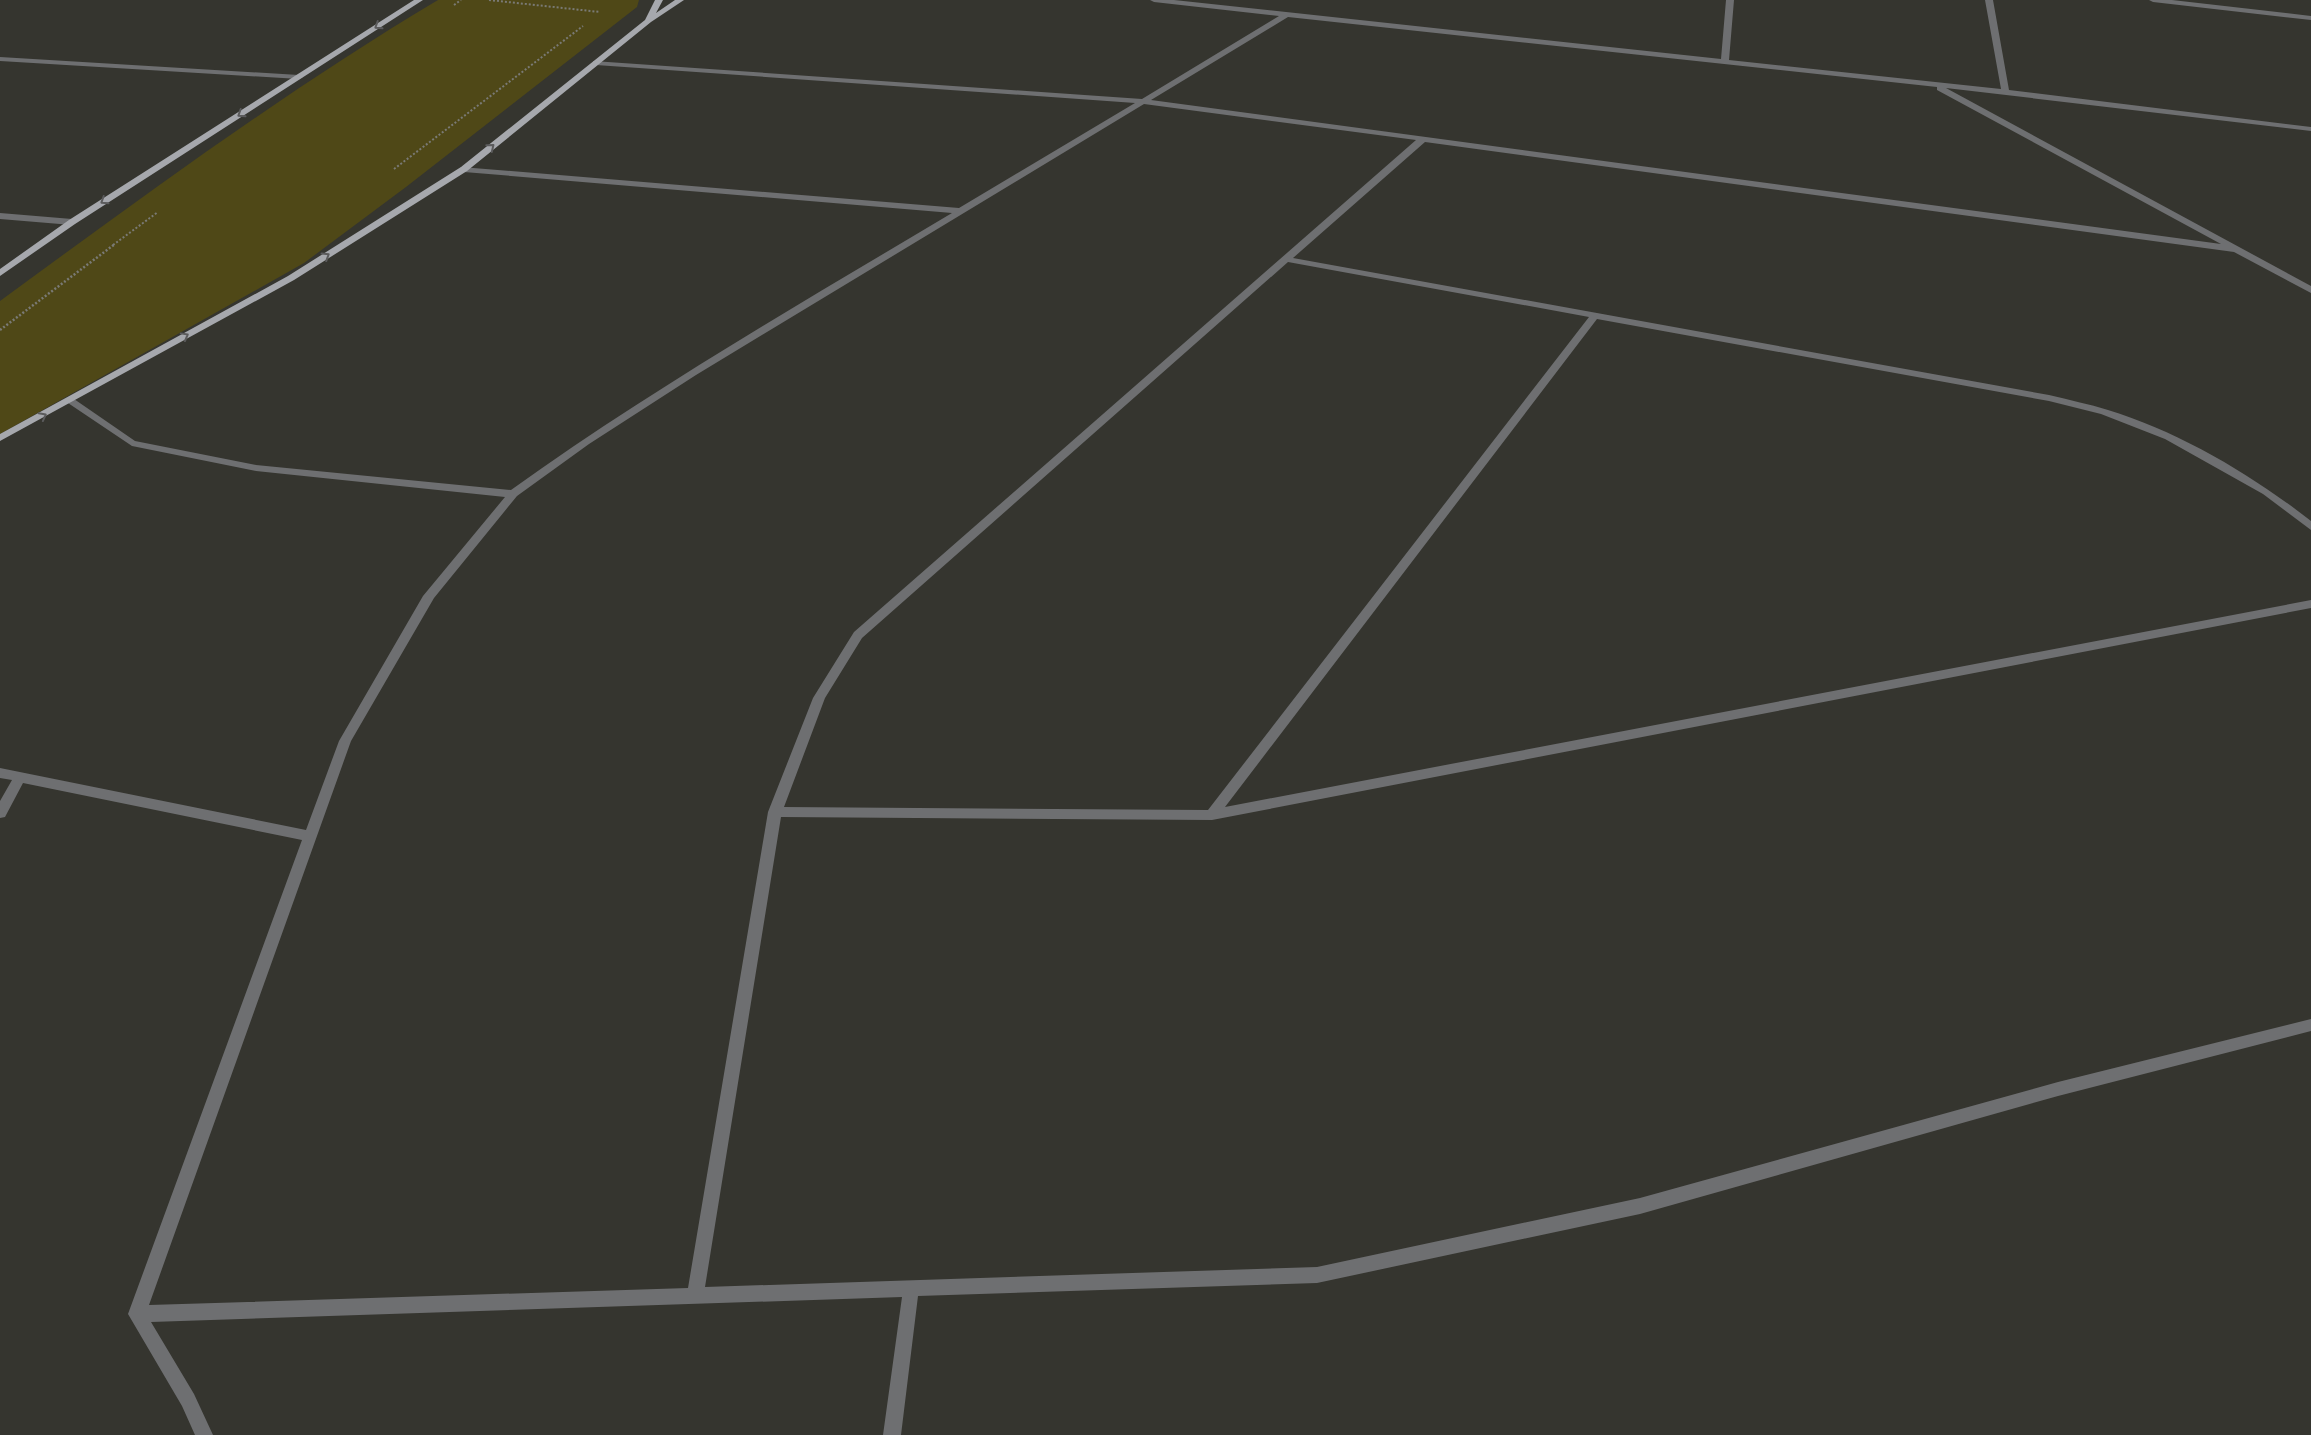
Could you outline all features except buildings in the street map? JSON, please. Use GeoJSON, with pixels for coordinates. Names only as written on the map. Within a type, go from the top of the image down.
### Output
{"type":"FeatureCollection","features":[{"type":"Feature","properties":{"kind":"main road"},"geometry":{"type":"LineString","coordinates":[[0,272],[72,222],[419,0]]}},
{"type":"Feature","properties":{"kind":"main road"},"geometry":{"type":"LineString","coordinates":[[648,22],[659,0]]}},
{"type":"Feature","properties":{"kind":"main road"},"geometry":{"type":"LineString","coordinates":[[0,438],[291,278],[464,169],[648,22],[680,0]]}},
{"type":"Feature","properties":{"kind":"street"},"geometry":{"type":"LineString","coordinates":[[1154,0],[2005,92],[2311,130]]}},
{"type":"Feature","properties":{"kind":"street"},"geometry":{"type":"LineString","coordinates":[[1725,62],[1730,0]]}},
{"type":"Feature","properties":{"kind":"street"},"geometry":{"type":"LineString","coordinates":[[1989,0],[2005,92]]}},
{"type":"Feature","properties":{"kind":"street"},"geometry":{"type":"LineString","coordinates":[[2153,0],[2311,18]]}},
{"type":"Feature","properties":{"kind":"street"},"geometry":{"type":"LineString","coordinates":[[137,1314],[345,741],[429,596],[513,494],[585,442],[693,373],[1288,14]]}},
{"type":"Feature","properties":{"kind":"street"},"geometry":{"type":"LineString","coordinates":[[0,59],[299,76]]}},
{"type":"Feature","properties":{"kind":"street"},"geometry":{"type":"LineString","coordinates":[[596,63],[1143,102],[2235,249]]}},
{"type":"Feature","properties":{"kind":"street"},"geometry":{"type":"LineString","coordinates":[[1933,84],[2311,290]]}},
{"type":"Feature","properties":{"kind":"street"},"geometry":{"type":"LineString","coordinates":[[695,1296],[775,812],[819,698],[858,635],[1423,140]]}},
{"type":"Feature","properties":{"kind":"street"},"geometry":{"type":"LineString","coordinates":[[464,169],[961,211]]}},
{"type":"Feature","properties":{"kind":"street"},"geometry":{"type":"LineString","coordinates":[[0,216],[72,222]]}},
{"type":"Feature","properties":{"kind":"street"},"geometry":{"type":"LineString","coordinates":[[1286,259],[2049,398],[2105,412],[2169,436],[2267,492],[2311,526]]}},
{"type":"Feature","properties":{"kind":"street"},"geometry":{"type":"LineString","coordinates":[[1212,814],[1595,315]]}},
{"type":"Feature","properties":{"kind":"street"},"geometry":{"type":"LineString","coordinates":[[70,401],[132,443],[256,468],[513,494]]}},
{"type":"Feature","properties":{"kind":"street"},"geometry":{"type":"LineString","coordinates":[[775,812],[1212,814],[2311,604]]}},
{"type":"Feature","properties":{"kind":"street"},"geometry":{"type":"LineString","coordinates":[[0,773],[310,836]]}},
{"type":"Feature","properties":{"kind":"street"},"geometry":{"type":"LineString","coordinates":[[0,813],[20,777]]}},
{"type":"Feature","properties":{"kind":"street"},"geometry":{"type":"LineString","coordinates":[[137,1314],[1317,1275],[1640,1206],[2058,1089],[2311,1025]]}},
{"type":"Feature","properties":{"kind":"street"},"geometry":{"type":"LineString","coordinates":[[892,1435],[911,1289]]}},
{"type":"Feature","properties":{"kind":"street"},"geometry":{"type":"LineString","coordinates":[[137,1314],[188,1400],[204,1435]]}},
{"type":"Feature","properties":{"kind":"path"},"geometry":{"type":"LineString","coordinates":[[490,0],[600,12]]}},
{"type":"Feature","properties":{"kind":"path"},"geometry":{"type":"LineString","coordinates":[[593,18],[605,9]]}},
{"type":"Feature","properties":{"kind":"path"},"geometry":{"type":"LineString","coordinates":[[392,170],[585,24]]}},
{"type":"Feature","properties":{"kind":"shaded area"},"geometry":{"type":"Polygon","coordinates":[[[438,0],[639,0],[637,7],[406,187],[304,263],[0,434],[0,301],[270,107],[438,0]]]}}]}
